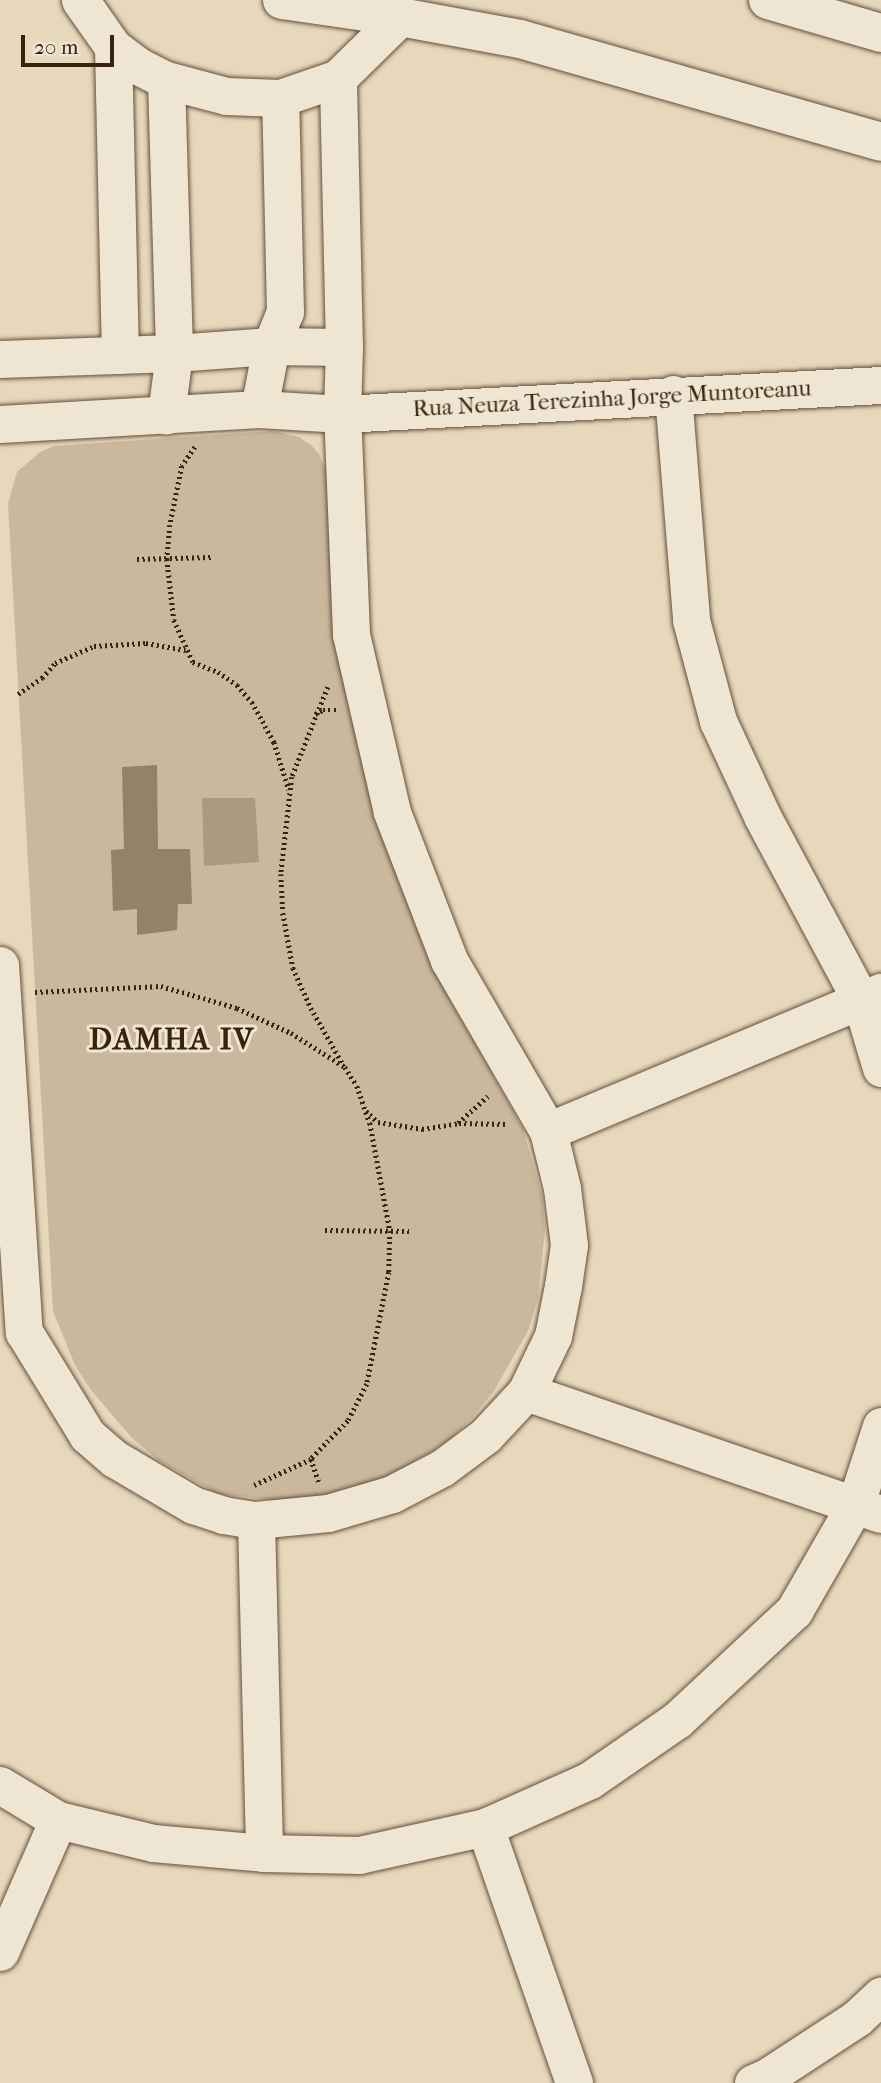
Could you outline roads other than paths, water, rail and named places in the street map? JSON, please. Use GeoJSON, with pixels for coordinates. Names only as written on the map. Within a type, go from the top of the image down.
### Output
{"type":"FeatureCollection","features":[{"type":"Feature","properties":{"kind":"street"},"geometry":{"type":"LineString","coordinates":[[80,0],[113,47],[166,80],[226,96],[280,98],[338,78],[411,8]]}},
{"type":"Feature","properties":{"kind":"street"},"geometry":{"type":"LineString","coordinates":[[282,0],[411,8],[881,142]]}},
{"type":"Feature","properties":{"kind":"street"},"geometry":{"type":"LineString","coordinates":[[768,0],[881,33]]}},
{"type":"Feature","properties":{"kind":"street"},"geometry":{"type":"LineString","coordinates":[[113,47],[120,355]]}},
{"type":"Feature","properties":{"kind":"street"},"geometry":{"type":"LineString","coordinates":[[0,965],[12,1337],[87,1435],[115,1459],[192,1505],[223,1515],[249,1505],[328,1513],[392,1494],[442,1468],[485,1436],[526,1392],[553,1336],[569,1245],[562,1188],[449,960],[391,812],[351,635],[342,414],[344,347],[338,78]]}},
{"type":"Feature","properties":{"kind":"street"},"geometry":{"type":"LineString","coordinates":[[166,80],[174,353],[166,415]]}},
{"type":"Feature","properties":{"kind":"street"},"geometry":{"type":"LineString","coordinates":[[259,409],[271,346],[285,312],[280,98]]}},
{"type":"Feature","properties":{"kind":"street"},"geometry":{"type":"LineString","coordinates":[[0,359],[174,353],[271,346],[344,347]]}},
{"type":"Feature","properties":{"kind":"street","name":"Rua Neuza Terezinha Jorge Muntoreanu"},"geometry":{"type":"LineString","coordinates":[[0,424],[259,409],[342,414],[673,394],[881,385]]}},
{"type":"Feature","properties":{"kind":"street"},"geometry":{"type":"LineString","coordinates":[[673,394],[691,620],[718,721],[762,816],[871,997],[881,1068]]}},
{"type":"Feature","properties":{"kind":"street"},"geometry":{"type":"LineString","coordinates":[[531,1128],[871,997]]}},
{"type":"Feature","properties":{"kind":"street"},"geometry":{"type":"LineString","coordinates":[[526,1392],[869,1508]]}},
{"type":"Feature","properties":{"kind":"street"},"geometry":{"type":"LineString","coordinates":[[0,1784],[58,1820],[153,1843],[264,1853],[359,1856],[485,1827],[590,1780],[677,1720],[794,1611],[869,1508],[881,1426]]}},
{"type":"Feature","properties":{"kind":"street"},"geometry":{"type":"LineString","coordinates":[[249,1505],[264,1853]]}},
{"type":"Feature","properties":{"kind":"street"},"geometry":{"type":"LineString","coordinates":[[0,1952],[58,1820]]}},
{"type":"Feature","properties":{"kind":"street"},"geometry":{"type":"LineString","coordinates":[[485,1827],[574,2083]]}},
{"type":"Feature","properties":{"kind":"street"},"geometry":{"type":"LineString","coordinates":[[753,2083],[767,2077],[857,2018],[881,1996]]}},
{"type":"Feature","properties":{"kind":"district","name":"DAMHA IV"},"geometry":{"type":"Point","coordinates":[172,1040]}}]}
